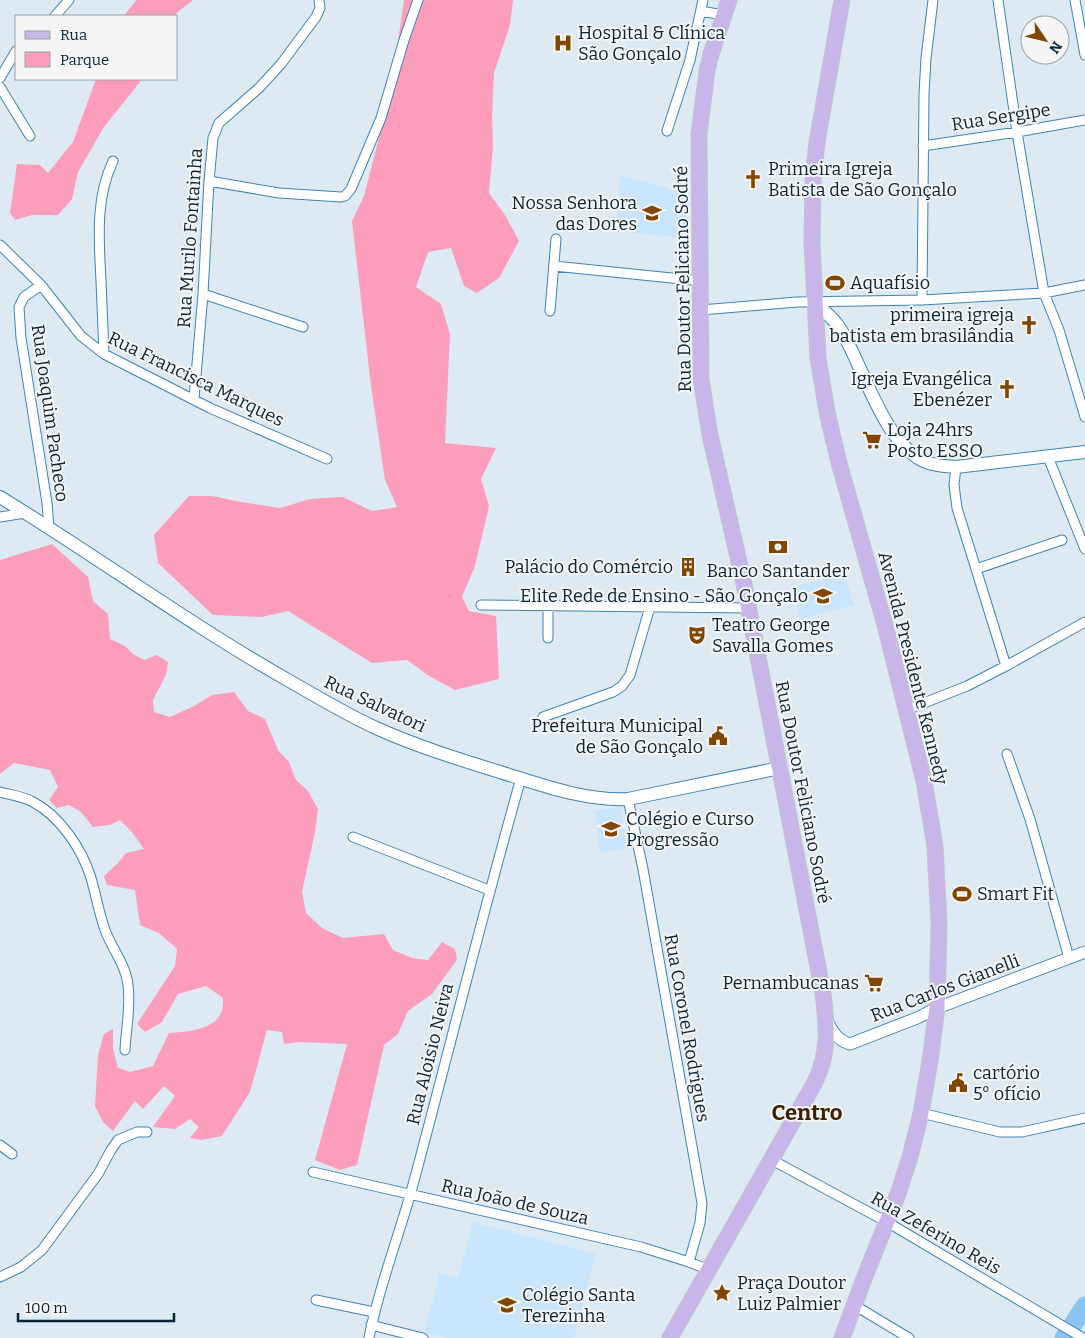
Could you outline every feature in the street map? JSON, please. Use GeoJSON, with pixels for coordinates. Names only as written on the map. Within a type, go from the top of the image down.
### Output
{"type":"FeatureCollection","features":[{"type":"Feature","properties":{"kind":"main road","name":"Rua Doutor Feliciano Sodré"},"geometry":{"type":"LineString","coordinates":[[670,1338],[820,1073],[824,1058],[827,1021],[744,579],[710,435],[701,379],[700,127],[707,71],[729,0]]}},
{"type":"Feature","properties":{"kind":"main road","name":"Avenida Presidente Kennedy"},"geometry":{"type":"LineString","coordinates":[[842,0],[817,142],[813,179],[812,227],[818,358],[827,412],[839,463],[886,625],[924,780],[935,846],[939,924],[937,1008],[930,1061],[910,1157],[842,1338]]}},
{"type":"Feature","properties":{"kind":"main road"},"geometry":{"type":"LineString","coordinates":[[815,303],[830,316],[841,330],[881,412],[898,440],[911,453],[924,461],[939,466],[956,467],[1085,452]]}},
{"type":"Feature","properties":{"kind":"main road","name":"Rua Salvatori"},"geometry":{"type":"LineString","coordinates":[[0,497],[49,526],[229,646],[345,713],[376,728],[438,752],[587,797],[607,800],[628,799],[780,768]]}},
{"type":"Feature","properties":{"kind":"street"},"geometry":{"type":"LineString","coordinates":[[56,15],[69,0]]}},
{"type":"Feature","properties":{"kind":"street","name":"Rua Murilo Fontainha"},"geometry":{"type":"LineString","coordinates":[[194,399],[213,138],[219,123],[259,88],[281,64],[316,17],[320,8],[319,0]]}},
{"type":"Feature","properties":{"kind":"street"},"geometry":{"type":"LineString","coordinates":[[209,181],[307,196],[341,198],[345,196],[351,189],[381,118],[418,0]]}},
{"type":"Feature","properties":{"kind":"street"},"geometry":{"type":"LineString","coordinates":[[667,131],[690,60],[703,0]]}},
{"type":"Feature","properties":{"kind":"street"},"geometry":{"type":"LineString","coordinates":[[922,300],[923,146],[926,58],[933,0]]}},
{"type":"Feature","properties":{"kind":"street"},"geometry":{"type":"LineString","coordinates":[[998,0],[1017,132],[1044,293],[1060,330],[1085,418]]}},
{"type":"Feature","properties":{"kind":"street"},"geometry":{"type":"LineString","coordinates":[[1075,0],[1084,39],[1085,55]]}},
{"type":"Feature","properties":{"kind":"street"},"geometry":{"type":"LineString","coordinates":[[701,11],[723,15]]}},
{"type":"Feature","properties":{"kind":"street"},"geometry":{"type":"LineString","coordinates":[[0,78],[15,53]]}},
{"type":"Feature","properties":{"kind":"street"},"geometry":{"type":"LineString","coordinates":[[0,87],[30,136]]}},
{"type":"Feature","properties":{"kind":"street","name":"Rua Sergipe"},"geometry":{"type":"LineString","coordinates":[[923,146],[1085,120]]}},
{"type":"Feature","properties":{"kind":"street"},"geometry":{"type":"LineString","coordinates":[[104,354],[98,226],[105,177],[113,161]]}},
{"type":"Feature","properties":{"kind":"street"},"geometry":{"type":"LineString","coordinates":[[550,311],[556,239]]}},
{"type":"Feature","properties":{"kind":"street","name":"Rua Francisca Marques"},"geometry":{"type":"LineString","coordinates":[[0,245],[41,285],[81,336],[104,354],[210,408],[327,459]]}},
{"type":"Feature","properties":{"kind":"street"},"geometry":{"type":"LineString","coordinates":[[554,266],[700,281]]}},
{"type":"Feature","properties":{"kind":"street","name":"Rua Joaquim Pacheco"},"geometry":{"type":"LineString","coordinates":[[41,285],[24,297],[19,307],[19,313],[21,338],[48,503],[49,526]]}},
{"type":"Feature","properties":{"kind":"street"},"geometry":{"type":"LineString","coordinates":[[701,310],[797,302],[922,300],[1044,293],[1085,285]]}},
{"type":"Feature","properties":{"kind":"street"},"geometry":{"type":"LineString","coordinates":[[203,294],[303,327]]}},
{"type":"Feature","properties":{"kind":"street"},"geometry":{"type":"LineString","coordinates":[[1048,457],[1085,549]]}},
{"type":"Feature","properties":{"kind":"street"},"geometry":{"type":"LineString","coordinates":[[956,467],[954,485],[957,508],[1006,666]]}},
{"type":"Feature","properties":{"kind":"street"},"geometry":{"type":"LineString","coordinates":[[0,517],[26,513]]}},
{"type":"Feature","properties":{"kind":"street"},"geometry":{"type":"LineString","coordinates":[[976,569],[1062,540]]}},
{"type":"Feature","properties":{"kind":"street"},"geometry":{"type":"LineString","coordinates":[[481,605],[748,608]]}},
{"type":"Feature","properties":{"kind":"street"},"geometry":{"type":"LineString","coordinates":[[548,606],[548,638]]}},
{"type":"Feature","properties":{"kind":"street"},"geometry":{"type":"LineString","coordinates":[[543,717],[613,692],[622,686],[630,675],[650,607]]}},
{"type":"Feature","properties":{"kind":"street"},"geometry":{"type":"LineString","coordinates":[[906,710],[967,686],[1085,622]]}},
{"type":"Feature","properties":{"kind":"street"},"geometry":{"type":"LineString","coordinates":[[1007,754],[1030,818],[1069,958]]}},
{"type":"Feature","properties":{"kind":"street","name":"Rua Aloisio Neiva"},"geometry":{"type":"LineString","coordinates":[[369,1338],[374,1312],[410,1195],[489,890],[521,778]]}},
{"type":"Feature","properties":{"kind":"street"},"geometry":{"type":"LineString","coordinates":[[0,792],[32,801],[48,811],[66,831],[81,856],[91,877],[109,942],[127,978],[129,996],[125,1050]]}},
{"type":"Feature","properties":{"kind":"street","name":"Rua Coronel Rodrigues"},"geometry":{"type":"LineString","coordinates":[[628,799],[643,869],[702,1203],[700,1223],[689,1262]]}},
{"type":"Feature","properties":{"kind":"street"},"geometry":{"type":"LineString","coordinates":[[352,837],[489,890]]}},
{"type":"Feature","properties":{"kind":"street","name":"Rua Carlos Gianelli"},"geometry":{"type":"LineString","coordinates":[[827,1021],[841,1041],[850,1044],[917,1018],[937,1008],[1085,952]]}},
{"type":"Feature","properties":{"kind":"street"},"geometry":{"type":"LineString","coordinates":[[920,1113],[1000,1132],[1022,1132],[1085,1118]]}},
{"type":"Feature","properties":{"kind":"street"},"geometry":{"type":"LineString","coordinates":[[0,1277],[21,1267],[42,1250],[98,1174],[118,1140],[138,1132],[146,1132]]}},
{"type":"Feature","properties":{"kind":"street"},"geometry":{"type":"LineString","coordinates":[[0,1145],[12,1154]]}},
{"type":"Feature","properties":{"kind":"street","name":"Rua Zeferino Reis"},"geometry":{"type":"LineString","coordinates":[[772,1160],[887,1222],[1080,1336]]}},
{"type":"Feature","properties":{"kind":"street","name":"Rua João de Souza"},"geometry":{"type":"LineString","coordinates":[[313,1172],[641,1247],[709,1270]]}},
{"type":"Feature","properties":{"kind":"street"},"geometry":{"type":"LineString","coordinates":[[316,1300],[374,1312]]}},
{"type":"Feature","properties":{"kind":"street"},"geometry":{"type":"LineString","coordinates":[[854,1305],[909,1338]]}},
{"type":"Feature","properties":{"kind":"street"},"geometry":{"type":"LineString","coordinates":[[371,1325],[423,1338]]}},
{"type":"Feature","properties":{"kind":"shaded area","name":"Nossa Senhora das Dores"},"geometry":{"type":"Polygon","coordinates":[[[620,175],[687,194],[684,238],[617,231],[620,175]]]}},
{"type":"Feature","properties":{"kind":"shaded area","name":"Elite Rede de Ensino - São Gonçalo"},"geometry":{"type":"Polygon","coordinates":[[[844,573],[854,605],[800,619],[793,587],[844,573]]]}},
{"type":"Feature","properties":{"kind":"shaded area","name":"Colégio e Curso Progressão"},"geometry":{"type":"Polygon","coordinates":[[[621,807],[627,848],[600,852],[595,810],[621,807]]]}},
{"type":"Feature","properties":{"kind":"shaded area","name":"Colégio Santa Terezinha"},"geometry":{"type":"Polygon","coordinates":[[[473,1222],[596,1254],[574,1338],[446,1338],[424,1332],[440,1273],[458,1278],[473,1222]]]}},
{"type":"Feature","properties":{"kind":"green space"},"geometry":{"type":"Polygon","coordinates":[[[136,0],[193,0],[174,15],[125,15],[136,0]]]}},
{"type":"Feature","properties":{"kind":"green space"},"geometry":{"type":"Polygon","coordinates":[[[404,0],[513,0],[510,25],[494,73],[493,147],[489,193],[505,215],[519,241],[499,278],[477,293],[464,286],[451,248],[428,252],[416,287],[441,304],[450,334],[445,443],[496,448],[481,479],[489,506],[475,566],[462,597],[469,611],[496,616],[499,679],[455,690],[429,676],[407,660],[372,663],[288,611],[262,617],[213,615],[158,563],[154,535],[189,496],[212,496],[280,508],[310,499],[343,497],[372,511],[397,507],[385,480],[371,386],[352,221],[364,196],[391,91],[404,0]]]}},
{"type":"Feature","properties":{"kind":"green space"},"geometry":{"type":"Polygon","coordinates":[[[96,80],[140,80],[104,127],[78,172],[72,199],[58,215],[32,215],[15,220],[10,213],[17,164],[40,165],[48,173],[73,142],[96,80]]]}},
{"type":"Feature","properties":{"kind":"green space"},"geometry":{"type":"Polygon","coordinates":[[[52,544],[88,577],[93,601],[108,614],[110,639],[125,646],[133,654],[144,660],[157,655],[168,662],[166,675],[153,700],[154,712],[170,717],[212,695],[234,692],[248,711],[265,719],[278,750],[289,762],[296,780],[308,791],[318,809],[302,892],[306,913],[322,928],[343,938],[384,934],[393,950],[412,958],[428,960],[442,942],[455,949],[457,960],[432,994],[408,1011],[398,1034],[384,1045],[357,1165],[340,1170],[315,1160],[347,1044],[299,1042],[284,1044],[282,1032],[267,1030],[250,1092],[222,1136],[201,1140],[190,1138],[199,1127],[190,1119],[175,1129],[153,1127],[175,1096],[164,1086],[143,1109],[135,1101],[113,1131],[103,1122],[95,1106],[98,1055],[104,1034],[113,1029],[113,1049],[118,1068],[130,1072],[153,1066],[169,1033],[184,1032],[208,1026],[219,1017],[223,1006],[223,998],[206,986],[178,994],[162,1022],[145,1032],[137,1024],[175,966],[177,949],[159,933],[140,925],[135,890],[107,885],[104,876],[126,853],[144,849],[120,820],[110,825],[93,827],[81,812],[69,805],[57,808],[49,800],[58,787],[50,770],[14,763],[0,774],[0,560],[52,544]]]}},
{"type":"Feature","properties":{"kind":"waterway"},"geometry":{"type":"LineString","coordinates":[[1064,1338],[1085,1306]]}},
{"type":"Feature","properties":{"kind":"place","name":"Hospital & Clínica São Gonçalo"},"geometry":{"type":"Point","coordinates":[563,43]}},
{"type":"Feature","properties":{"kind":"place","name":"Primeira Igreja Batista de São Gonçalo"},"geometry":{"type":"Point","coordinates":[753,179]}},
{"type":"Feature","properties":{"kind":"place","name":"Nossa Senhora das Dores"},"geometry":{"type":"Point","coordinates":[652,213]}},
{"type":"Feature","properties":{"kind":"place","name":"Aquafísio"},"geometry":{"type":"Point","coordinates":[835,283]}},
{"type":"Feature","properties":{"kind":"place","name":"primeira igreja batista em brasilândia"},"geometry":{"type":"Point","coordinates":[1029,325]}},
{"type":"Feature","properties":{"kind":"place","name":"Igreja Evangélica Ebenézer"},"geometry":{"type":"Point","coordinates":[1007,389]}},
{"type":"Feature","properties":{"kind":"place","name":"Loja 24hrs Posto ESSO"},"geometry":{"type":"Point","coordinates":[872,440]}},
{"type":"Feature","properties":{"kind":"place","name":"Banco Santander"},"geometry":{"type":"Point","coordinates":[778,547]}},
{"type":"Feature","properties":{"kind":"place","name":"Palácio do Comércio"},"geometry":{"type":"Point","coordinates":[688,567]}},
{"type":"Feature","properties":{"kind":"place","name":"Elite Rede de Ensino - São Gonçalo"},"geometry":{"type":"Point","coordinates":[823,596]}},
{"type":"Feature","properties":{"kind":"place","name":"Teatro George Savalla Gomes"},"geometry":{"type":"Point","coordinates":[697,635]}},
{"type":"Feature","properties":{"kind":"place","name":"Prefeitura Municipal de São Gonçalo"},"geometry":{"type":"Point","coordinates":[718,736]}},
{"type":"Feature","properties":{"kind":"place","name":"Colégio e Curso Progressão"},"geometry":{"type":"Point","coordinates":[611,829]}},
{"type":"Feature","properties":{"kind":"place","name":"Smart Fit"},"geometry":{"type":"Point","coordinates":[962,894]}},
{"type":"Feature","properties":{"kind":"place","name":"Pernambucanas"},"geometry":{"type":"Point","coordinates":[874,983]}},
{"type":"Feature","properties":{"kind":"place","name":"cartório 5° ofício"},"geometry":{"type":"Point","coordinates":[958,1083]}},
{"type":"Feature","properties":{"kind":"place","name":"Praça Doutor Luiz Palmier"},"geometry":{"type":"Point","coordinates":[722,1293]}},
{"type":"Feature","properties":{"kind":"place","name":"Colégio Santa Terezinha"},"geometry":{"type":"Point","coordinates":[507,1305]}},
{"type":"Feature","properties":{"kind":"district","name":"Centro"},"geometry":{"type":"Point","coordinates":[807,1112]}}]}
